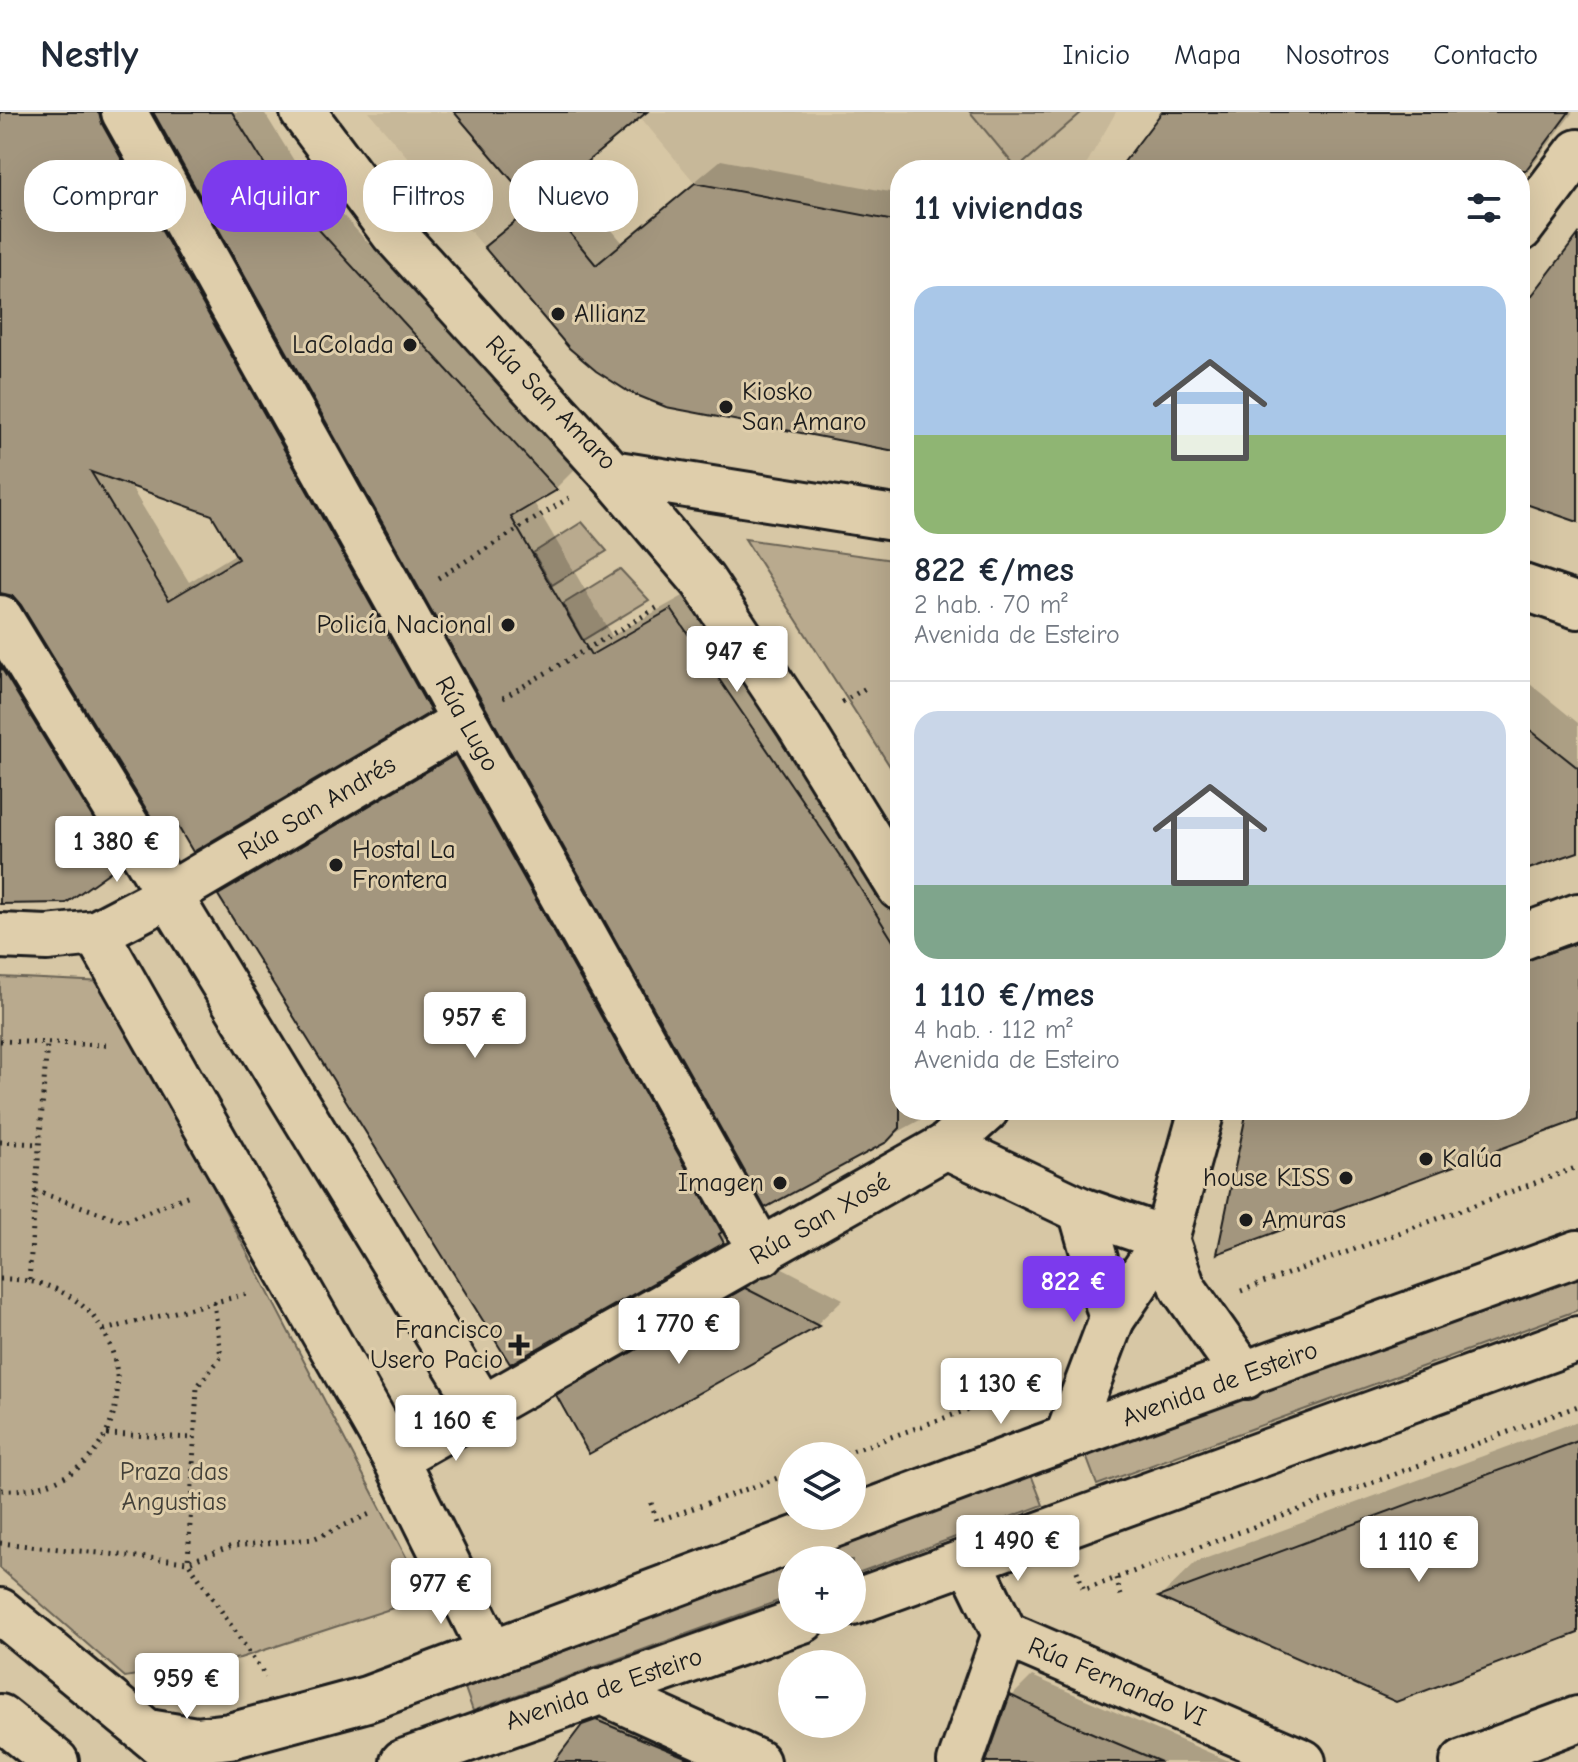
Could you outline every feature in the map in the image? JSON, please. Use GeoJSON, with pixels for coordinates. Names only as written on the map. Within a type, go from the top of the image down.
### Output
{"type":"FeatureCollection","features":[{"type":"Feature","properties":{"kind":"street","name":"Rúa Lugo"},"geometry":{"type":"LineString","coordinates":[[124,112],[762,1253]]}},
{"type":"Feature","properties":{"kind":"street","name":"Rúa San Amaro"},"geometry":{"type":"LineString","coordinates":[[303,112],[394,234],[611,473],[890,517]]}},
{"type":"Feature","properties":{"kind":"street"},"geometry":{"type":"LineString","coordinates":[[1530,216],[1578,152]]}},
{"type":"Feature","properties":{"kind":"street"},"geometry":{"type":"LineString","coordinates":[[611,473],[703,581],[799,725],[890,872]]}},
{"type":"Feature","properties":{"kind":"street"},"geometry":{"type":"LineString","coordinates":[[1530,589],[1578,606]]}},
{"type":"Feature","properties":{"kind":"street"},"geometry":{"type":"LineString","coordinates":[[0,618],[483,1409]]}},
{"type":"Feature","properties":{"kind":"street","name":"Rúa San Andrés"},"geometry":{"type":"LineString","coordinates":[[96,933],[169,895],[464,721]]}},
{"type":"Feature","properties":{"kind":"street"},"geometry":{"type":"LineString","coordinates":[[1530,934],[1578,916]]}},
{"type":"Feature","properties":{"kind":"street"},"geometry":{"type":"LineString","coordinates":[[0,936],[47,938],[96,933],[395,1458],[492,1653]]}},
{"type":"Feature","properties":{"kind":"street","name":"Rúa San Xosé"},"geometry":{"type":"LineString","coordinates":[[395,1458],[762,1253],[946,1146],[975,1120]]}},
{"type":"Feature","properties":{"kind":"street"},"geometry":{"type":"LineString","coordinates":[[1067,1438],[1112,1319],[1166,1239],[1199,1120]]}},
{"type":"Feature","properties":{"kind":"street"},"geometry":{"type":"LineString","coordinates":[[946,1146],[1081,1210],[1166,1239]]}},
{"type":"Feature","properties":{"kind":"street"},"geometry":{"type":"LineString","coordinates":[[1081,1210],[1112,1319]]}},
{"type":"Feature","properties":{"kind":"street"},"geometry":{"type":"LineString","coordinates":[[1166,1239],[1183,1288],[1245,1376]]}},
{"type":"Feature","properties":{"kind":"street","name":"Avenida de Esteiro"},"geometry":{"type":"LineString","coordinates":[[367,1699],[1067,1438],[1578,1253]]}},
{"type":"Feature","properties":{"kind":"street"},"geometry":{"type":"LineString","coordinates":[[866,1598],[1578,1339]]}},
{"type":"Feature","properties":{"kind":"street","name":"Rúa Fernando VI"},"geometry":{"type":"LineString","coordinates":[[970,1562],[1005,1634],[1303,1762]]}},
{"type":"Feature","properties":{"kind":"street"},"geometry":{"type":"LineString","coordinates":[[0,1611],[182,1762]]}},
{"type":"Feature","properties":{"kind":"street","name":"Avenida de Esteiro"},"geometry":{"type":"LineString","coordinates":[[405,1762],[778,1629]]}},
{"type":"Feature","properties":{"kind":"street"},"geometry":{"type":"LineString","coordinates":[[960,1762],[1005,1634]]}},
{"type":"Feature","properties":{"kind":"street"},"geometry":{"type":"LineString","coordinates":[[600,1691],[757,1762]]}},
{"type":"Feature","properties":{"kind":"street"},"geometry":{"type":"LineString","coordinates":[[148,1732],[196,1740],[230,1736],[296,1721],[367,1699]]}},
{"type":"Feature","properties":{"kind":"street"},"geometry":{"type":"LineString","coordinates":[[265,1762],[303,1733],[367,1699]]}},
{"type":"Feature","properties":{"kind":"street"},"geometry":{"type":"LineString","coordinates":[[0,1717],[56,1762]]}},
{"type":"Feature","properties":{"kind":"street"},"geometry":{"type":"LineString","coordinates":[[1463,1762],[1578,1719]]}},
{"type":"Feature","properties":{"kind":"path"},"geometry":{"type":"LineString","coordinates":[[399,602],[611,473]]}},
{"type":"Feature","properties":{"kind":"path"},"geometry":{"type":"LineString","coordinates":[[464,721],[703,581]]}},
{"type":"Feature","properties":{"kind":"path"},"geometry":{"type":"LineString","coordinates":[[29,1280],[47,1043]]}},
{"type":"Feature","properties":{"kind":"path"},"geometry":{"type":"LineString","coordinates":[[0,1142],[39,1144]]}},
{"type":"Feature","properties":{"kind":"path"},"geometry":{"type":"LineString","coordinates":[[1235,1293],[1578,1167]]}},
{"type":"Feature","properties":{"kind":"path"},"geometry":{"type":"LineString","coordinates":[[35,1191],[124,1221],[200,1191]]}},
{"type":"Feature","properties":{"kind":"path"},"geometry":{"type":"LineString","coordinates":[[0,1279],[51,1285],[72,1296],[104,1330],[118,1371],[115,1414],[107,1434],[92,1455],[72,1473],[48,1485],[21,1491],[0,1490]]}},
{"type":"Feature","properties":{"kind":"path"},"geometry":{"type":"LineString","coordinates":[[104,1330],[253,1292]]}},
{"type":"Feature","properties":{"kind":"path"},"geometry":{"type":"LineString","coordinates":[[214,1302],[221,1357],[197,1387],[188,1562],[296,1721]]}},
{"type":"Feature","properties":{"kind":"path"},"geometry":{"type":"LineString","coordinates":[[866,1446],[1014,1393]]}},
{"type":"Feature","properties":{"kind":"path"},"geometry":{"type":"LineString","coordinates":[[1074,1561],[1084,1590],[1578,1406]]}},
{"type":"Feature","properties":{"kind":"path"},"geometry":{"type":"LineString","coordinates":[[107,1434],[193,1438]]}},
{"type":"Feature","properties":{"kind":"path"},"geometry":{"type":"LineString","coordinates":[[651,1503],[657,1521],[778,1478]]}},
{"type":"Feature","properties":{"kind":"path"},"geometry":{"type":"LineString","coordinates":[[0,1543],[188,1562],[232,1546],[313,1539],[370,1514]]}},
{"type":"Feature","properties":{"kind":"path"},"geometry":{"type":"LineString","coordinates":[[1116,1578],[1122,1599]]}},
{"type":"Feature","properties":{"kind":"shaded area"},"geometry":{"type":"Polygon","coordinates":[[[369,112],[1116,112],[1089,160],[890,160],[890,220],[695,183],[641,118],[590,160],[509,160],[509,226],[484,247],[471,232],[493,232],[493,160],[410,160],[369,112]]]}},
{"type":"Feature","properties":{"kind":"green space"},"geometry":{"type":"Polygon","coordinates":[[[970,112],[1082,112],[1027,160],[1010,160],[970,112]]]}},
{"type":"Feature","properties":{"kind":"green space"},"geometry":{"type":"Polygon","coordinates":[[[582,522],[607,551],[552,585],[533,553],[582,522]]]}},
{"type":"Feature","properties":{"kind":"green space"},"geometry":{"type":"Polygon","coordinates":[[[745,539],[890,560],[890,766],[745,539]]]}},
{"type":"Feature","properties":{"kind":"green space"},"geometry":{"type":"Polygon","coordinates":[[[620,569],[649,600],[583,640],[563,604],[620,569]]]}},
{"type":"Feature","properties":{"kind":"green space","name":"Praza das Angustias"},"geometry":{"type":"Polygon","coordinates":[[[0,977],[106,982],[427,1597],[240,1658],[125,1677],[0,1568],[0,977]]]}},
{"type":"Feature","properties":{"kind":"green space"},"geometry":{"type":"Polygon","coordinates":[[[1578,1272],[1578,1310],[1097,1485],[1085,1453],[1578,1272]]]}},
{"type":"Feature","properties":{"kind":"green space"},"geometry":{"type":"Polygon","coordinates":[[[1030,1472],[1043,1505],[866,1570],[866,1546],[830,1546],[1030,1472]]]}},
{"type":"Feature","properties":{"kind":"green space"},"geometry":{"type":"Polygon","coordinates":[[[778,1565],[778,1601],[473,1711],[465,1688],[639,1623],[692,1597],[778,1565]]]}},
{"type":"Feature","properties":{"kind":"building"},"geometry":{"type":"Polygon","coordinates":[[[0,112],[99,112],[102,124],[122,160],[24,160],[24,232],[162,232],[431,712],[193,852],[177,825],[162,835],[13,596],[0,593],[0,112]],[[91,472],[169,600],[238,559],[212,515],[91,472]]]}},
{"type":"Feature","properties":{"kind":"building"},"geometry":{"type":"Polygon","coordinates":[[[153,112],[232,112],[262,160],[202,160],[202,200],[186,171],[186,160],[180,160],[153,112]]]}},
{"type":"Feature","properties":{"kind":"building"},"geometry":{"type":"Polygon","coordinates":[[[454,112],[647,112],[589,160],[509,160],[509,177],[454,112]]]}},
{"type":"Feature","properties":{"kind":"building"},"geometry":{"type":"Polygon","coordinates":[[[1162,112],[1569,112],[1530,165],[1530,160],[1126,160],[1162,112]]]}},
{"type":"Feature","properties":{"kind":"building"},"geometry":{"type":"Polygon","coordinates":[[[695,183],[890,220],[890,450],[666,407],[629,392],[596,371],[569,348],[484,247],[509,226],[509,232],[569,232],[596,265],[695,183]]]}},
{"type":"Feature","properties":{"kind":"building"},"geometry":{"type":"Polygon","coordinates":[[[220,232],[321,232],[557,490],[511,517],[591,655],[671,609],[840,856],[890,936],[890,1120],[900,1120],[900,1128],[887,1142],[765,1208],[220,232]]]}},
{"type":"Feature","properties":{"kind":"building"},"geometry":{"type":"Polygon","coordinates":[[[1578,235],[1578,522],[1530,505],[1530,298],[1578,235]]]}},
{"type":"Feature","properties":{"kind":"building"},"geometry":{"type":"Polygon","coordinates":[[[0,666],[121,864],[66,903],[0,904],[0,666]]]}},
{"type":"Feature","properties":{"kind":"building"},"geometry":{"type":"Polygon","coordinates":[[[1530,730],[1578,768],[1578,852],[1530,869],[1530,730]]]}},
{"type":"Feature","properties":{"kind":"building"},"geometry":{"type":"Polygon","coordinates":[[[455,755],[722,1232],[719,1234],[724,1243],[510,1364],[218,895],[455,755]]]}},
{"type":"Feature","properties":{"kind":"building"},"geometry":{"type":"Polygon","coordinates":[[[1578,943],[1578,1120],[1217,1254],[1245,1120],[1530,1120],[1530,959],[1578,943]]]}},
{"type":"Feature","properties":{"kind":"building"},"geometry":{"type":"Polygon","coordinates":[[[745,1288],[819,1326],[589,1454],[556,1395],[745,1288]]]}},
{"type":"Feature","properties":{"kind":"building"},"geometry":{"type":"Polygon","coordinates":[[[1578,1441],[1578,1633],[1396,1702],[1158,1597],[1578,1441]]]}},
{"type":"Feature","properties":{"kind":"building"},"geometry":{"type":"Polygon","coordinates":[[[1010,1695],[1064,1721],[1161,1762],[986,1762],[1010,1695]]]}},
{"type":"Feature","properties":{"kind":"building"},"geometry":{"type":"Polygon","coordinates":[[[596,1720],[695,1762],[554,1762],[582,1725],[596,1720]]]}},
{"type":"Feature","properties":{"kind":"place","name":"Allianz"},"geometry":{"type":"Point","coordinates":[558,314]}},
{"type":"Feature","properties":{"kind":"place","name":"LaColada"},"geometry":{"type":"Point","coordinates":[410,345]}},
{"type":"Feature","properties":{"kind":"place","name":"Kiosko San Amaro"},"geometry":{"type":"Point","coordinates":[726,407]}},
{"type":"Feature","properties":{"kind":"place","name":"Policía Nacional"},"geometry":{"type":"Point","coordinates":[508,625]}},
{"type":"Feature","properties":{"kind":"place","name":"Hostal La Frontera"},"geometry":{"type":"Point","coordinates":[336,865]}},
{"type":"Feature","properties":{"kind":"place","name":"Kalúa"},"geometry":{"type":"Point","coordinates":[1426,1159]}},
{"type":"Feature","properties":{"kind":"place","name":"house KISS"},"geometry":{"type":"Point","coordinates":[1346,1178]}},
{"type":"Feature","properties":{"kind":"place","name":"Imagen"},"geometry":{"type":"Point","coordinates":[780,1183]}},
{"type":"Feature","properties":{"kind":"place","name":"Amuras"},"geometry":{"type":"Point","coordinates":[1246,1220]}},
{"type":"Feature","properties":{"kind":"place","name":"Francisco Usero Pacio"},"geometry":{"type":"Point","coordinates":[519,1345]}}]}
